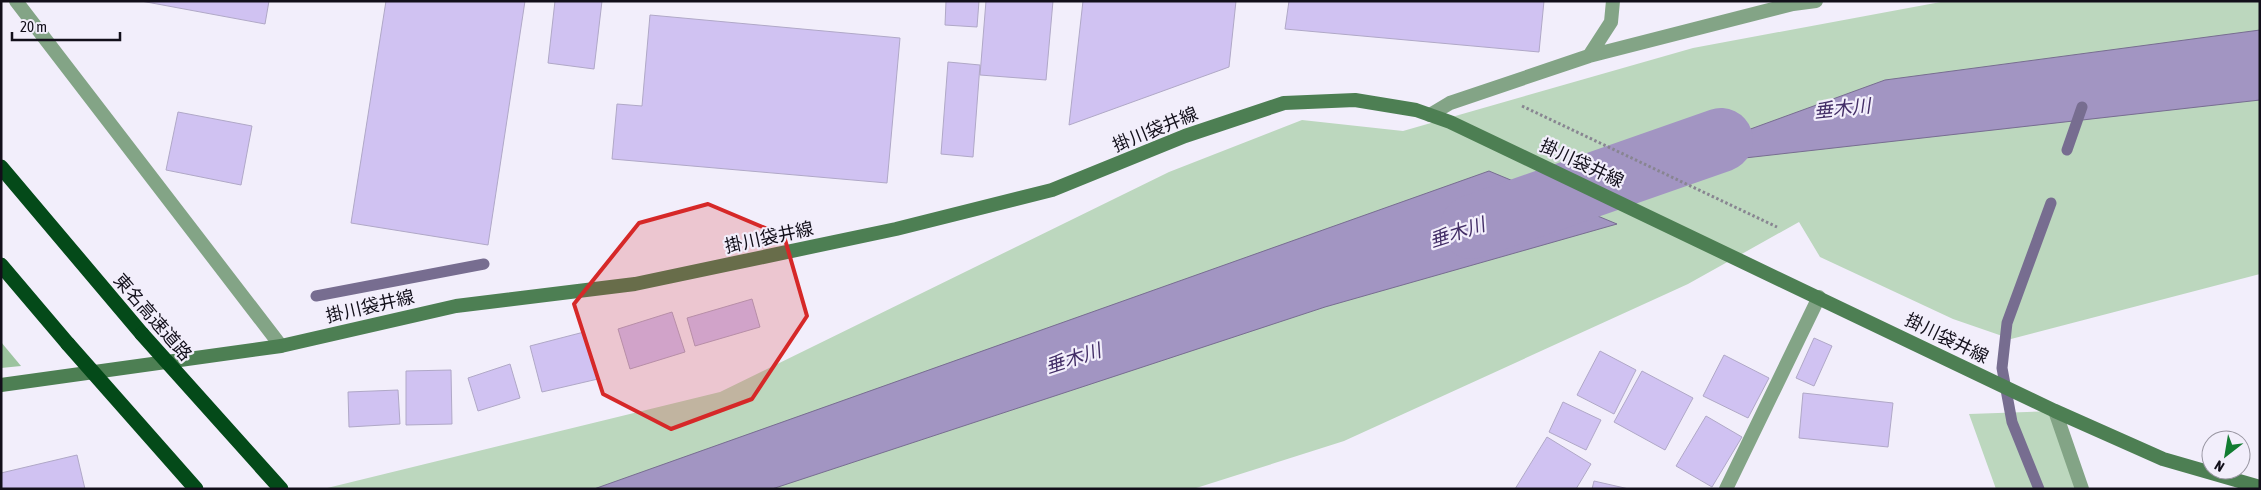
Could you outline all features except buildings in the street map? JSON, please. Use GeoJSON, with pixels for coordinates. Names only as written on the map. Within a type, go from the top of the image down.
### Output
{"type":"FeatureCollection","features":[{"type":"Feature","properties":{"kind":"highway","name":"東名高速道路"},"geometry":{"type":"LineString","coordinates":[[1,167],[142,334],[281,489]]}},
{"type":"Feature","properties":{"kind":"highway"},"geometry":{"type":"LineString","coordinates":[[1,265],[196,489]]}},
{"type":"Feature","properties":{"kind":"main road","name":"掛川袋井線"},"geometry":{"type":"LineString","coordinates":[[1,385],[281,346],[456,306],[635,284],[896,229],[1052,190],[1185,136],[1284,103],[1355,100],[1416,110],[1450,122],[1732,255],[2055,411],[2163,459],[2260,487]]}},
{"type":"Feature","properties":{"kind":"street"},"geometry":{"type":"LineString","coordinates":[[16,1],[281,346]]}},
{"type":"Feature","properties":{"kind":"street"},"geometry":{"type":"LineString","coordinates":[[1589,56],[1611,22],[1613,1]]}},
{"type":"Feature","properties":{"kind":"street"},"geometry":{"type":"LineString","coordinates":[[1430,115],[1450,103],[1589,56],[1793,4],[1816,1]]}},
{"type":"Feature","properties":{"kind":"street"},"geometry":{"type":"LineString","coordinates":[[1726,489],[1819,297]]}},
{"type":"Feature","properties":{"kind":"street"},"geometry":{"type":"LineString","coordinates":[[2055,411],[2082,489]]}},
{"type":"Feature","properties":{"kind":"path"},"geometry":{"type":"LineString","coordinates":[[1517,103],[1777,227]]}},
{"type":"Feature","properties":{"kind":"highlighted area"},"geometry":{"type":"Polygon","coordinates":[[[708,204],[784,236],[807,316],[752,399],[671,429],[603,394],[574,304],[639,223],[708,204]]]}},
{"type":"Feature","properties":{"kind":"green space"},"geometry":{"type":"Polygon","coordinates":[[[1946,1],[2260,1],[2260,274],[2011,339],[1953,319],[1820,257],[1799,222],[1688,284],[1344,441],[1193,489],[323,489],[720,392],[1169,172],[1302,120],[1403,131],[1693,48],[1946,1]]]}},
{"type":"Feature","properties":{"kind":"green space"},"geometry":{"type":"Polygon","coordinates":[[[1,342],[21,366],[1,368],[1,342]]]}},
{"type":"Feature","properties":{"kind":"green space"},"geometry":{"type":"Polygon","coordinates":[[[2055,411],[2081,489],[1996,489],[1969,414],[2055,411]]]}},
{"type":"Feature","properties":{"kind":"water"},"geometry":{"type":"Polygon","coordinates":[[[2260,30],[2260,100],[1638,170],[1885,80],[2260,30]]]}},
{"type":"Feature","properties":{"kind":"water"},"geometry":{"type":"Polygon","coordinates":[[[1489,171],[1617,224],[1325,307],[772,489],[594,489],[1489,171]]]}},
{"type":"Feature","properties":{"kind":"pier"},"geometry":{"type":"Polygon","coordinates":[[[1655,161],[1671,169],[1644,171],[1636,168],[1655,161]]]}},
{"type":"Feature","properties":{"kind":"waterway"},"geometry":{"type":"LineString","coordinates":[[2067,150],[2082,107]]}},
{"type":"Feature","properties":{"kind":"waterway","name":"垂木川"},"geometry":{"type":"LineString","coordinates":[[1472,227],[1721,140]]}},
{"type":"Feature","properties":{"kind":"waterway"},"geometry":{"type":"LineString","coordinates":[[2039,489],[2012,422],[2002,368],[2007,323],[2051,203]]}},
{"type":"Feature","properties":{"kind":"waterway"},"geometry":{"type":"LineString","coordinates":[[316,296],[484,264]]}}]}
